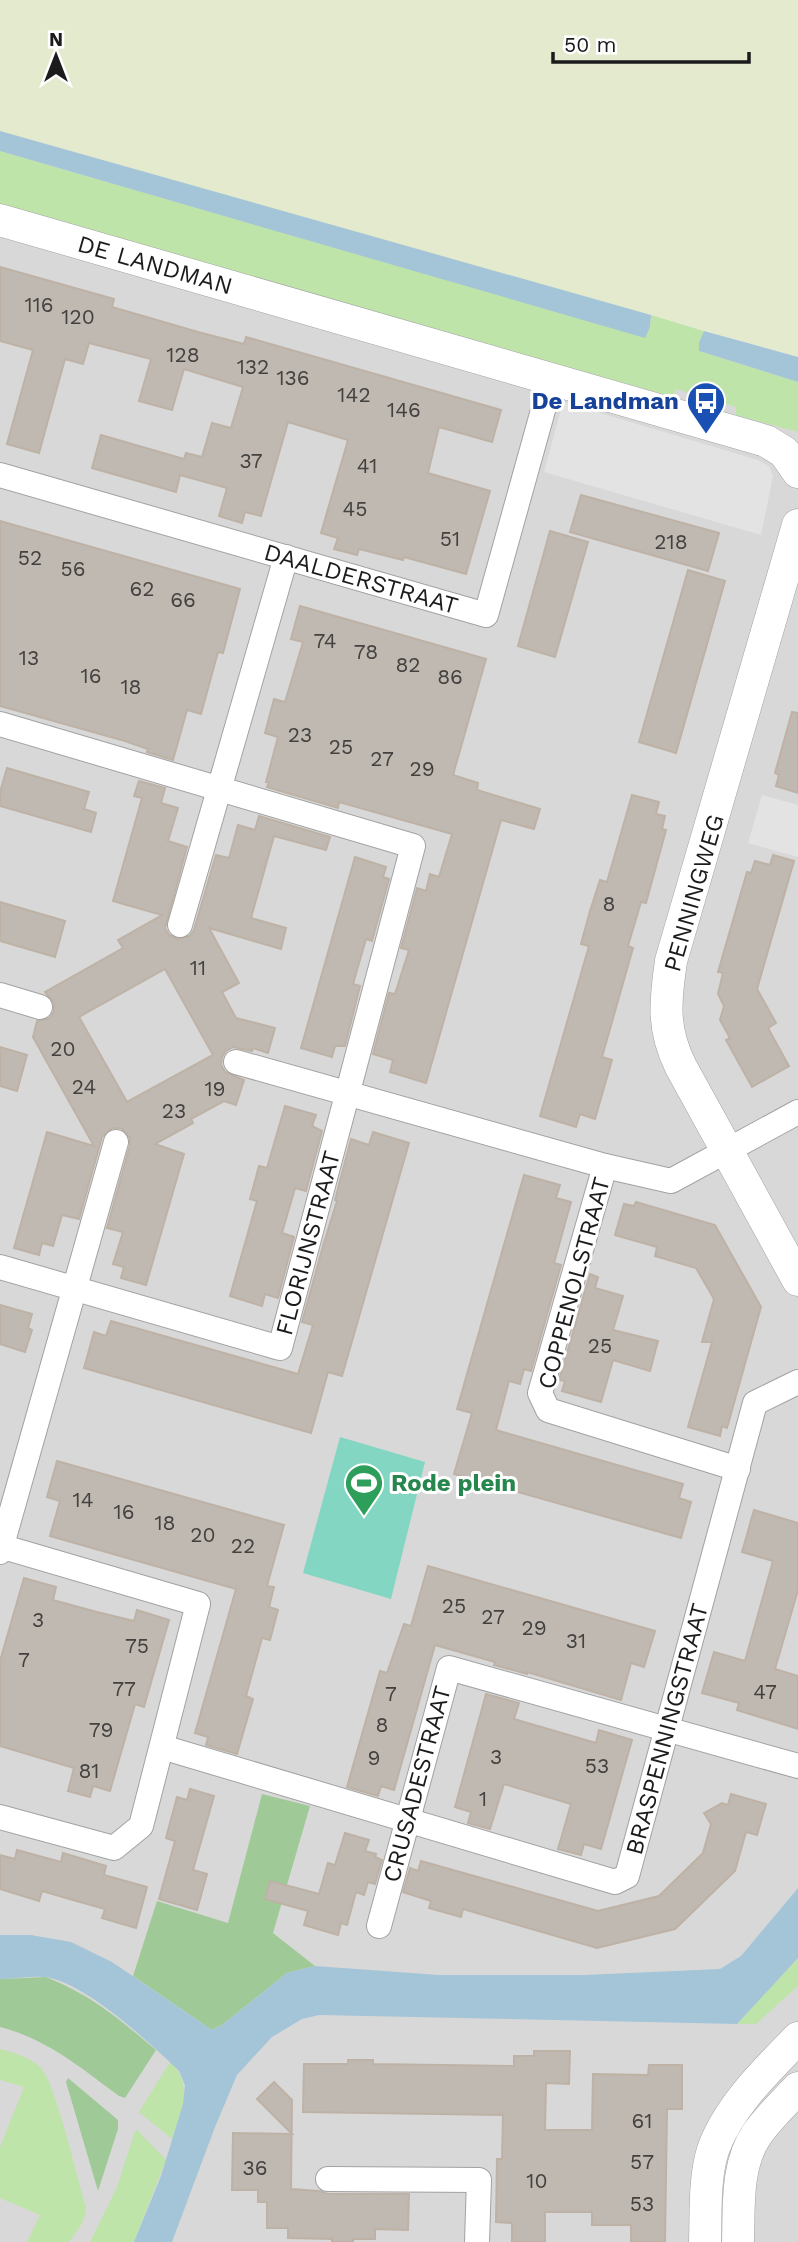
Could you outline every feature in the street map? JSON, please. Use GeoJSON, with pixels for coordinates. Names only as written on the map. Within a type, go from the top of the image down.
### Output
{"type":"FeatureCollection","features":[{"type":"Feature","properties":{"kind":"street","name":"DE LANDMAN"},"geometry":{"type":"LineString","coordinates":[[0,220],[766,440],[778,447],[793,464]]}},
{"type":"Feature","properties":{"kind":"street","name":"DAALDERSTRAAT"},"geometry":{"type":"LineString","coordinates":[[0,475],[485,615],[552,378]]}},
{"type":"Feature","properties":{"kind":"street","name":"PENNINGWEG"},"geometry":{"type":"LineString","coordinates":[[798,525],[671,961],[667,992],[667,1034],[673,1051],[798,1280]]}},
{"type":"Feature","properties":{"kind":"street"},"geometry":{"type":"LineString","coordinates":[[180,925],[286,557]]}},
{"type":"Feature","properties":{"kind":"street","name":"FLORIJNSTRAAT"},"geometry":{"type":"LineString","coordinates":[[0,724],[413,846],[280,1348],[0,1267]]}},
{"type":"Feature","properties":{"kind":"street"},"geometry":{"type":"LineString","coordinates":[[0,995],[40,1007]]}},
{"type":"Feature","properties":{"kind":"street"},"geometry":{"type":"LineString","coordinates":[[236,1062],[605,1166],[671,1181],[798,1112]]}},
{"type":"Feature","properties":{"kind":"street"},"geometry":{"type":"LineString","coordinates":[[0,1817],[114,1848],[141,1826],[198,1604],[1,1548],[116,1142]]}},
{"type":"Feature","properties":{"kind":"street","name":"COPPENOLSTRAAT"},"geometry":{"type":"LineString","coordinates":[[605,1166],[540,1393],[548,1410],[738,1469]]}},
{"type":"Feature","properties":{"kind":"street","name":"BRASPENNINGSTRAAT"},"geometry":{"type":"LineString","coordinates":[[162,1747],[615,1882],[626,1876],[755,1403],[798,1382]]}},
{"type":"Feature","properties":{"kind":"street","name":"CRUSADESTRAAT"},"geometry":{"type":"LineString","coordinates":[[379,1926],[449,1668],[798,1766]]}},
{"type":"Feature","properties":{"kind":"street"},"geometry":{"type":"LineString","coordinates":[[705,2242],[710,2163],[718,2140],[738,2106],[798,2038]]}},
{"type":"Feature","properties":{"kind":"street"},"geometry":{"type":"LineString","coordinates":[[738,2242],[741,2182],[749,2150],[758,2133],[798,2088]]}},
{"type":"Feature","properties":{"kind":"street"},"geometry":{"type":"LineString","coordinates":[[328,2179],[479,2180],[477,2242]]}},
{"type":"Feature","properties":{"kind":"shaded area"},"geometry":{"type":"Polygon","coordinates":[[[0,151],[699,351],[798,382],[798,2242],[0,2242],[0,151]]]}},
{"type":"Feature","properties":{"kind":"shaded area"},"geometry":{"type":"Polygon","coordinates":[[[563,402],[758,460],[769,466],[773,476],[761,535],[544,472],[563,402]]]}},
{"type":"Feature","properties":{"kind":"shaded area"},"geometry":{"type":"Polygon","coordinates":[[[762,795],[798,805],[798,857],[748,843],[762,795]]]}},
{"type":"Feature","properties":{"kind":"green space"},"geometry":{"type":"Polygon","coordinates":[[[0,0],[798,0],[798,357],[0,131],[0,0]]]}},
{"type":"Feature","properties":{"kind":"green space"},"geometry":{"type":"Polygon","coordinates":[[[0,151],[644,337],[650,327],[651,315],[704,331],[699,342],[699,351],[798,382],[798,432],[736,415],[736,407],[676,389],[673,397],[0,205],[0,151]]]}},
{"type":"Feature","properties":{"kind":"green space","name":"Rode plein"},"geometry":{"type":"Polygon","coordinates":[[[340,1437],[425,1462],[391,1599],[303,1573],[340,1437]]]}},
{"type":"Feature","properties":{"kind":"green space"},"geometry":{"type":"Polygon","coordinates":[[[262,1794],[310,1806],[273,1933],[315,1966],[287,1973],[212,2030],[133,1976],[157,1901],[228,1923],[262,1794]]]}},
{"type":"Feature","properties":{"kind":"green space"},"geometry":{"type":"Polygon","coordinates":[[[798,1958],[798,1986],[756,2024],[737,2024],[798,1958]]]}},
{"type":"Feature","properties":{"kind":"green space"},"geometry":{"type":"Polygon","coordinates":[[[46,1977],[91,2000],[156,2050],[125,2098],[48,2047],[0,2027],[0,1979],[46,1977]]]}},
{"type":"Feature","properties":{"kind":"green space"},"geometry":{"type":"Polygon","coordinates":[[[0,2049],[21,2056],[40,2067],[52,2091],[86,2207],[83,2221],[69,2242],[27,2242],[40,2215],[0,2198],[0,2147],[24,2087],[0,2080],[0,2049]]]}},
{"type":"Feature","properties":{"kind":"green space"},"geometry":{"type":"Polygon","coordinates":[[[170,2062],[178,2071],[184,2089],[182,2108],[172,2139],[139,2112],[170,2062]]]}},
{"type":"Feature","properties":{"kind":"green space"},"geometry":{"type":"Polygon","coordinates":[[[68,2078],[118,2120],[118,2129],[98,2191],[66,2082],[68,2078]]]}},
{"type":"Feature","properties":{"kind":"green space"},"geometry":{"type":"Polygon","coordinates":[[[137,2130],[166,2160],[134,2242],[90,2242],[117,2187],[137,2130]]]}},
{"type":"Feature","properties":{"kind":"water"},"geometry":{"type":"Polygon","coordinates":[[[0,131],[651,315],[650,327],[645,338],[0,151],[0,131]]]}},
{"type":"Feature","properties":{"kind":"water"},"geometry":{"type":"Polygon","coordinates":[[[704,331],[798,357],[798,382],[699,351],[699,342],[704,331]]]}},
{"type":"Feature","properties":{"kind":"water"},"geometry":{"type":"Polygon","coordinates":[[[798,1888],[798,1958],[737,2024],[319,2015],[302,2019],[272,2037],[237,2075],[172,2242],[134,2242],[161,2176],[183,2104],[185,2085],[179,2071],[116,2015],[78,1989],[44,1977],[0,1979],[0,1935],[31,1935],[71,1942],[112,1962],[212,2030],[287,1973],[315,1966],[439,1975],[584,1975],[720,1969],[741,1956],[798,1888]]]}},
{"type":"Feature","properties":{"kind":"building"},"geometry":{"type":"Polygon","coordinates":[[[0,267],[114,299],[112,307],[198,332],[244,344],[246,337],[501,410],[492,442],[439,427],[428,473],[490,491],[466,574],[404,557],[403,560],[359,549],[357,555],[334,549],[338,538],[321,533],[348,440],[288,422],[261,516],[245,512],[242,523],[219,516],[227,488],[180,475],[176,492],[92,468],[101,435],[184,459],[186,453],[202,457],[212,423],[231,428],[243,387],[184,369],[172,410],[139,401],[151,359],[89,343],[83,364],[65,359],[39,453],[7,444],[33,350],[0,341],[0,267]]]}},
{"type":"Feature","properties":{"kind":"building"},"geometry":{"type":"Polygon","coordinates":[[[581,495],[719,533],[708,571],[570,532],[581,495]]]}},
{"type":"Feature","properties":{"kind":"building"},"geometry":{"type":"Polygon","coordinates":[[[0,521],[240,589],[223,653],[218,652],[201,714],[187,710],[173,760],[147,752],[148,749],[125,741],[0,706],[0,521]]]}},
{"type":"Feature","properties":{"kind":"building"},"geometry":{"type":"Polygon","coordinates":[[[550,531],[588,542],[555,657],[518,646],[550,531]]]}},
{"type":"Feature","properties":{"kind":"building"},"geometry":{"type":"Polygon","coordinates":[[[688,570],[725,581],[676,753],[639,742],[688,570]]]}},
{"type":"Feature","properties":{"kind":"building"},"geometry":{"type":"Polygon","coordinates":[[[300,606],[486,659],[453,775],[478,783],[477,790],[540,809],[534,829],[501,820],[426,1083],[390,1072],[393,1060],[373,1054],[389,993],[395,994],[409,950],[401,948],[417,888],[426,891],[430,874],[439,877],[452,834],[339,802],[338,808],[267,787],[278,737],[265,733],[274,699],[285,702],[303,642],[291,639],[300,606]]]}},
{"type":"Feature","properties":{"kind":"building"},"geometry":{"type":"Polygon","coordinates":[[[792,712],[798,713],[798,793],[776,786],[779,775],[775,773],[792,712]]]}},
{"type":"Feature","properties":{"kind":"building"},"geometry":{"type":"Polygon","coordinates":[[[7,768],[89,792],[84,809],[96,813],[91,832],[0,806],[0,792],[7,768]]]}},
{"type":"Feature","properties":{"kind":"building"},"geometry":{"type":"Polygon","coordinates":[[[139,781],[165,788],[161,803],[178,808],[168,841],[187,847],[165,928],[169,935],[177,939],[190,936],[194,930],[216,855],[229,858],[238,825],[255,830],[259,816],[330,837],[326,850],[274,836],[251,918],[286,928],[281,949],[209,928],[239,983],[222,992],[236,1018],[275,1028],[268,1053],[253,1048],[252,1051],[233,1047],[222,1057],[221,1065],[225,1072],[244,1080],[236,1105],[224,1101],[191,1119],[193,1123],[155,1144],[184,1154],[146,1285],[121,1278],[124,1267],[113,1264],[123,1232],[107,1228],[130,1145],[130,1138],[121,1128],[112,1128],[102,1137],[79,1219],[62,1215],[53,1246],[42,1243],[39,1255],[14,1248],[47,1132],[94,1146],[33,1037],[37,1021],[50,1018],[54,1011],[54,1003],[45,992],[123,948],[118,940],[162,915],[113,901],[142,798],[134,796],[139,781]],[[165,969],[79,1017],[127,1102],[213,1055],[165,969]]]}},
{"type":"Feature","properties":{"kind":"building"},"geometry":{"type":"Polygon","coordinates":[[[632,795],[659,802],[656,814],[665,816],[662,829],[666,830],[646,903],[641,902],[628,946],[633,948],[602,1057],[612,1060],[595,1119],[580,1114],[576,1127],[540,1116],[589,946],[581,944],[590,911],[600,880],[607,882],[632,795]]]}},
{"type":"Feature","properties":{"kind":"building"},"geometry":{"type":"Polygon","coordinates":[[[773,855],[794,861],[757,989],[776,1023],[768,1028],[789,1066],[752,1087],[726,1040],[730,1038],[720,1020],[724,1006],[718,994],[723,973],[718,972],[747,872],[751,873],[755,861],[770,865],[773,855]]]}},
{"type":"Feature","properties":{"kind":"building"},"geometry":{"type":"Polygon","coordinates":[[[355,857],[386,867],[383,877],[389,879],[372,941],[366,939],[353,984],[360,986],[345,1046],[335,1046],[332,1057],[301,1048],[355,857]]]}},
{"type":"Feature","properties":{"kind":"building"},"geometry":{"type":"Polygon","coordinates":[[[0,902],[65,921],[55,957],[0,941],[0,902]]]}},
{"type":"Feature","properties":{"kind":"building"},"geometry":{"type":"Polygon","coordinates":[[[0,1047],[27,1055],[17,1091],[0,1086],[0,1047]]]}},
{"type":"Feature","properties":{"kind":"building"},"geometry":{"type":"Polygon","coordinates":[[[285,1106],[316,1115],[312,1126],[322,1131],[306,1191],[295,1188],[282,1233],[294,1237],[278,1298],[265,1294],[262,1306],[230,1296],[257,1201],[250,1199],[259,1166],[267,1168],[285,1106]]]}},
{"type":"Feature","properties":{"kind":"building"},"geometry":{"type":"Polygon","coordinates":[[[373,1132],[409,1143],[342,1376],[328,1372],[311,1433],[84,1368],[94,1332],[106,1336],[111,1321],[298,1374],[313,1325],[302,1322],[337,1201],[335,1200],[351,1139],[369,1145],[373,1132]]]}},
{"type":"Feature","properties":{"kind":"building"},"geometry":{"type":"Polygon","coordinates":[[[524,1175],[560,1185],[556,1198],[571,1202],[554,1263],[561,1265],[531,1371],[524,1369],[520,1384],[509,1381],[496,1430],[683,1484],[679,1498],[691,1502],[681,1538],[454,1474],[472,1413],[457,1409],[524,1175]]]}},
{"type":"Feature","properties":{"kind":"building"},"geometry":{"type":"Polygon","coordinates":[[[636,1202],[715,1225],[761,1307],[727,1428],[722,1426],[720,1436],[688,1427],[712,1342],[702,1342],[714,1299],[696,1268],[655,1256],[657,1247],[615,1235],[624,1204],[634,1206],[636,1202]]]}},
{"type":"Feature","properties":{"kind":"building"},"geometry":{"type":"Polygon","coordinates":[[[590,1274],[598,1277],[595,1288],[623,1296],[613,1330],[658,1341],[650,1371],[613,1360],[601,1402],[562,1391],[565,1381],[559,1380],[590,1274]]]}},
{"type":"Feature","properties":{"kind":"building"},"geometry":{"type":"Polygon","coordinates":[[[0,1305],[32,1314],[28,1328],[32,1330],[25,1352],[0,1344],[0,1305]]]}},
{"type":"Feature","properties":{"kind":"building"},"geometry":{"type":"Polygon","coordinates":[[[57,1461],[284,1525],[267,1586],[274,1587],[269,1607],[278,1610],[270,1640],[262,1638],[246,1696],[253,1699],[237,1754],[206,1745],[208,1737],[195,1733],[236,1589],[50,1536],[60,1501],[47,1497],[57,1461]]]}},
{"type":"Feature","properties":{"kind":"building"},"geometry":{"type":"Polygon","coordinates":[[[754,1510],[798,1523],[798,1590],[775,1669],[798,1676],[798,1729],[737,1710],[739,1703],[702,1693],[714,1652],[745,1661],[773,1561],[742,1552],[754,1510]]]}},
{"type":"Feature","properties":{"kind":"building"},"geometry":{"type":"Polygon","coordinates":[[[428,1566],[655,1631],[644,1667],[631,1663],[621,1700],[494,1665],[495,1662],[435,1645],[394,1790],[381,1786],[378,1796],[347,1787],[380,1671],[387,1673],[404,1624],[411,1626],[428,1566]]]}},
{"type":"Feature","properties":{"kind":"building"},"geometry":{"type":"Polygon","coordinates":[[[24,1578],[56,1587],[53,1600],[134,1621],[137,1610],[169,1620],[144,1707],[135,1704],[110,1791],[93,1786],[90,1797],[68,1791],[74,1768],[0,1746],[0,1661],[24,1578]]]}},
{"type":"Feature","properties":{"kind":"building"},"geometry":{"type":"Polygon","coordinates":[[[486,1694],[519,1703],[514,1719],[596,1743],[599,1730],[632,1740],[601,1849],[584,1844],[581,1855],[558,1849],[571,1804],[504,1784],[490,1829],[468,1823],[471,1812],[455,1807],[486,1694]]]}},
{"type":"Feature","properties":{"kind":"building"},"geometry":{"type":"Polygon","coordinates":[[[190,1789],[214,1796],[193,1870],[207,1874],[197,1910],[159,1899],[175,1841],[166,1838],[177,1797],[187,1800],[190,1789]]]}},
{"type":"Feature","properties":{"kind":"building"},"geometry":{"type":"Polygon","coordinates":[[[731,1794],[766,1804],[757,1835],[746,1832],[735,1871],[675,1929],[597,1948],[463,1909],[461,1917],[429,1908],[431,1901],[403,1892],[410,1868],[418,1871],[421,1861],[598,1911],[659,1896],[703,1853],[711,1824],[704,1813],[722,1803],[728,1805],[731,1794]]]}},
{"type":"Feature","properties":{"kind":"building"},"geometry":{"type":"Polygon","coordinates":[[[345,1833],[369,1840],[365,1851],[376,1854],[375,1857],[382,1860],[375,1884],[368,1882],[364,1895],[356,1892],[347,1925],[341,1923],[338,1935],[304,1925],[308,1911],[265,1899],[270,1881],[319,1894],[328,1863],[335,1865],[345,1833]]]}},
{"type":"Feature","properties":{"kind":"building"},"geometry":{"type":"Polygon","coordinates":[[[17,1850],[61,1862],[63,1853],[106,1866],[104,1875],[147,1887],[136,1928],[102,1918],[105,1909],[42,1891],[39,1901],[0,1889],[0,1855],[15,1859],[17,1850]]]}},
{"type":"Feature","properties":{"kind":"building"},"geometry":{"type":"Polygon","coordinates":[[[534,2051],[570,2051],[569,2084],[546,2083],[545,2130],[592,2130],[593,2074],[648,2075],[649,2065],[682,2065],[682,2109],[667,2109],[665,2242],[631,2242],[631,2225],[592,2225],[592,2212],[545,2212],[545,2242],[512,2242],[512,2223],[496,2222],[497,2159],[502,2159],[503,2115],[303,2112],[304,2064],[348,2064],[348,2060],[373,2060],[373,2064],[514,2066],[514,2056],[534,2056],[534,2051]]]}},
{"type":"Feature","properties":{"kind":"building"},"geometry":{"type":"Polygon","coordinates":[[[274,2082],[292,2100],[292,2134],[257,2099],[274,2082]]]}},
{"type":"Feature","properties":{"kind":"building"},"geometry":{"type":"Polygon","coordinates":[[[233,2133],[292,2134],[291,2189],[328,2194],[409,2194],[408,2230],[375,2229],[375,2239],[332,2242],[332,2239],[288,2238],[288,2228],[267,2228],[267,2202],[258,2202],[258,2190],[232,2190],[233,2133]]]}},
{"type":"Feature","properties":{"kind":"place","name":"De Landman"},"geometry":{"type":"Point","coordinates":[706,435]}},
{"type":"Feature","properties":{"kind":"place","name":"Rode plein"},"geometry":{"type":"Point","coordinates":[364,1517]}}]}
